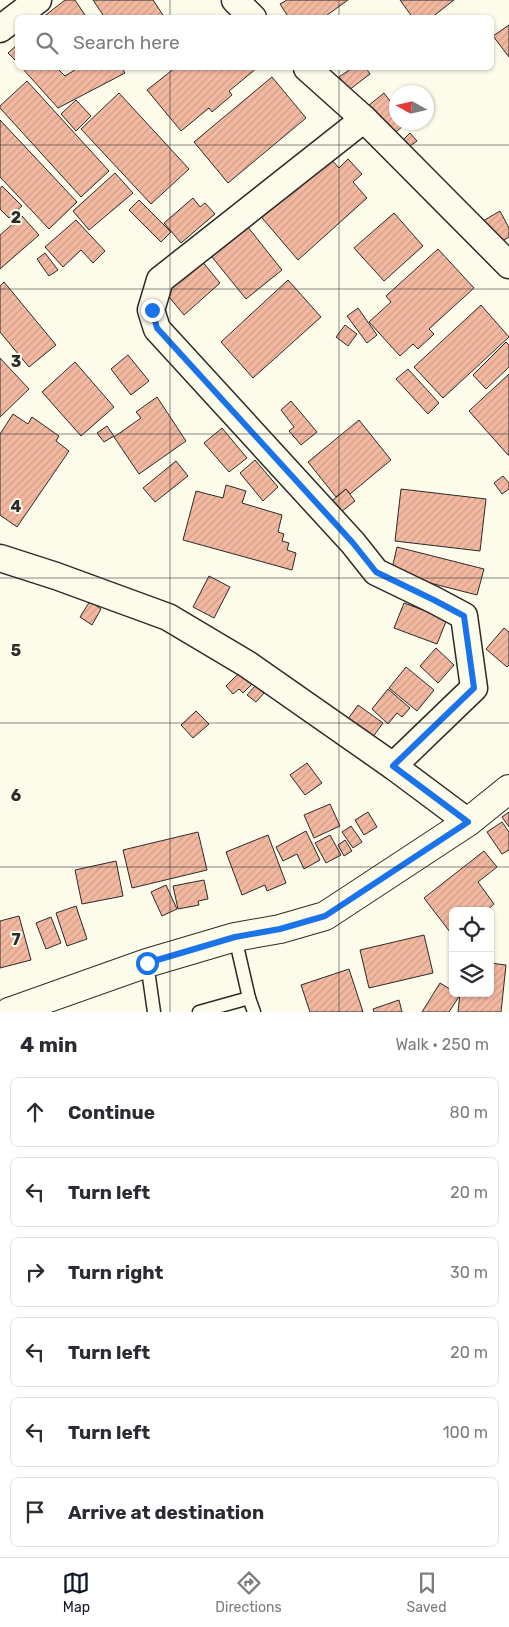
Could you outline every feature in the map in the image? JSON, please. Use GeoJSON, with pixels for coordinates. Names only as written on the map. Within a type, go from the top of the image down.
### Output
{"type":"FeatureCollection","features":[{"type":"Feature","properties":{"kind":"street"},"geometry":{"type":"LineString","coordinates":[[18,15],[38,0]]}},
{"type":"Feature","properties":{"kind":"street"},"geometry":{"type":"LineString","coordinates":[[0,29],[15,18]]}},
{"type":"Feature","properties":{"kind":"street"},"geometry":{"type":"LineString","coordinates":[[309,70],[364,119],[509,265]]}},
{"type":"Feature","properties":{"kind":"street"},"geometry":{"type":"LineString","coordinates":[[364,119],[160,280],[152,310],[157,328],[347,536],[376,572],[464,616],[474,688],[393,766]]}},
{"type":"Feature","properties":{"kind":"street"},"geometry":{"type":"LineString","coordinates":[[0,558],[56,576],[168,617],[247,664],[393,766],[468,822]]}},
{"type":"Feature","properties":{"kind":"street"},"geometry":{"type":"LineString","coordinates":[[9,1012],[147,963],[235,937],[280,929],[325,916],[468,822],[509,789]]}},
{"type":"Feature","properties":{"kind":"lane"},"geometry":{"type":"LineString","coordinates":[[235,937],[254,1012]]}},
{"type":"Feature","properties":{"kind":"lane"},"geometry":{"type":"LineString","coordinates":[[147,963],[154,1012]]}},
{"type":"Feature","properties":{"kind":"lane"},"geometry":{"type":"LineString","coordinates":[[199,1012],[249,998]]}},
{"type":"Feature","properties":{"kind":"building"},"geometry":{"type":"Polygon","coordinates":[[[65,0],[75,0],[85,15],[46,15],[65,0]]]}},
{"type":"Feature","properties":{"kind":"building"},"geometry":{"type":"Polygon","coordinates":[[[93,0],[153,0],[163,15],[103,15],[93,0]]]}},
{"type":"Feature","properties":{"kind":"building"},"geometry":{"type":"Polygon","coordinates":[[[287,0],[348,0],[327,15],[287,15],[280,4],[287,0]]]}},
{"type":"Feature","properties":{"kind":"building"},"geometry":{"type":"Polygon","coordinates":[[[400,0],[454,0],[435,15],[411,15],[400,0]]]}},
{"type":"Feature","properties":{"kind":"building"},"geometry":{"type":"Polygon","coordinates":[[[509,25],[509,57],[494,37],[494,35],[509,25]]]}},
{"type":"Feature","properties":{"kind":"building"},"geometry":{"type":"Polygon","coordinates":[[[15,47],[15,60],[8,53],[15,47]]]}},
{"type":"Feature","properties":{"kind":"building"},"geometry":{"type":"Polygon","coordinates":[[[24,70],[59,70],[65,76],[75,70],[123,70],[125,73],[58,108],[24,70]]]}},
{"type":"Feature","properties":{"kind":"building"},"geometry":{"type":"Polygon","coordinates":[[[172,70],[255,70],[229,91],[232,95],[212,112],[209,108],[181,131],[147,90],[172,70]]]}},
{"type":"Feature","properties":{"kind":"building"},"geometry":{"type":"Polygon","coordinates":[[[349,70],[367,70],[370,74],[349,90],[339,77],[349,70]]]}},
{"type":"Feature","properties":{"kind":"building"},"geometry":{"type":"Polygon","coordinates":[[[272,77],[306,118],[228,183],[194,142],[272,77]]]}},
{"type":"Feature","properties":{"kind":"building"},"geometry":{"type":"Polygon","coordinates":[[[27,81],[109,171],[81,197],[0,108],[27,81]]]}},
{"type":"Feature","properties":{"kind":"building"},"geometry":{"type":"Polygon","coordinates":[[[119,93],[189,169],[151,204],[81,129],[119,93]]]}},
{"type":"Feature","properties":{"kind":"building"},"geometry":{"type":"Polygon","coordinates":[[[384,93],[389,100],[389,130],[398,130],[391,136],[368,106],[384,93]]]}},
{"type":"Feature","properties":{"kind":"building"},"geometry":{"type":"Polygon","coordinates":[[[76,100],[91,116],[76,131],[61,114],[76,100]]]}},
{"type":"Feature","properties":{"kind":"building"},"geometry":{"type":"Polygon","coordinates":[[[0,120],[77,202],[49,229],[0,177],[0,120]]]}},
{"type":"Feature","properties":{"kind":"building"},"geometry":{"type":"Polygon","coordinates":[[[410,133],[417,141],[406,149],[401,142],[410,133]]]}},
{"type":"Feature","properties":{"kind":"building"},"geometry":{"type":"Polygon","coordinates":[[[324,151],[339,168],[348,159],[362,174],[353,182],[367,198],[298,260],[257,212],[324,151]]]}},
{"type":"Feature","properties":{"kind":"building"},"geometry":{"type":"Polygon","coordinates":[[[115,173],[133,193],[89,230],[73,211],[115,173]]]}},
{"type":"Feature","properties":{"kind":"building"},"geometry":{"type":"Polygon","coordinates":[[[2,186],[22,206],[9,218],[0,209],[0,189],[2,186]]]}},
{"type":"Feature","properties":{"kind":"building"},"geometry":{"type":"Polygon","coordinates":[[[193,198],[200,207],[205,203],[215,214],[181,243],[164,223],[193,198]]]}},
{"type":"Feature","properties":{"kind":"building"},"geometry":{"type":"Polygon","coordinates":[[[139,200],[171,232],[161,242],[129,210],[139,200]]]}},
{"type":"Feature","properties":{"kind":"building"},"geometry":{"type":"Polygon","coordinates":[[[500,211],[509,228],[509,237],[496,245],[483,221],[500,211]]]}},
{"type":"Feature","properties":{"kind":"building"},"geometry":{"type":"Polygon","coordinates":[[[394,213],[423,246],[384,281],[354,248],[394,213]]]}},
{"type":"Feature","properties":{"kind":"building"},"geometry":{"type":"Polygon","coordinates":[[[22,216],[39,235],[0,269],[0,235],[22,216]]]}},
{"type":"Feature","properties":{"kind":"building"},"geometry":{"type":"Polygon","coordinates":[[[76,220],[105,251],[93,263],[81,250],[63,267],[45,247],[76,220]]]}},
{"type":"Feature","properties":{"kind":"building"},"geometry":{"type":"Polygon","coordinates":[[[247,226],[282,270],[246,299],[212,257],[217,252],[214,248],[247,226]]]}},
{"type":"Feature","properties":{"kind":"building"},"geometry":{"type":"Polygon","coordinates":[[[438,249],[474,288],[429,329],[434,334],[418,349],[413,344],[400,356],[369,322],[391,302],[386,296],[438,249]]]}},
{"type":"Feature","properties":{"kind":"building"},"geometry":{"type":"Polygon","coordinates":[[[45,253],[58,270],[49,276],[37,259],[45,253]]]}},
{"type":"Feature","properties":{"kind":"building"},"geometry":{"type":"Polygon","coordinates":[[[201,260],[220,283],[184,315],[165,292],[201,260]]]}},
{"type":"Feature","properties":{"kind":"building"},"geometry":{"type":"Polygon","coordinates":[[[288,280],[321,317],[253,378],[221,342],[288,280]]]}},
{"type":"Feature","properties":{"kind":"building"},"geometry":{"type":"Polygon","coordinates":[[[4,282],[56,345],[29,367],[0,332],[0,286],[4,282]]]}},
{"type":"Feature","properties":{"kind":"building"},"geometry":{"type":"Polygon","coordinates":[[[481,305],[509,337],[443,398],[414,367],[481,305]]]}},
{"type":"Feature","properties":{"kind":"building"},"geometry":{"type":"Polygon","coordinates":[[[358,308],[377,335],[367,343],[347,316],[358,308]]]}},
{"type":"Feature","properties":{"kind":"building"},"geometry":{"type":"Polygon","coordinates":[[[345,325],[357,334],[348,346],[336,337],[345,325]]]}},
{"type":"Feature","properties":{"kind":"building"},"geometry":{"type":"Polygon","coordinates":[[[506,342],[509,345],[509,367],[486,389],[473,375],[506,342]]]}},
{"type":"Feature","properties":{"kind":"building"},"geometry":{"type":"Polygon","coordinates":[[[128,355],[149,381],[131,395],[111,369],[128,355]]]}},
{"type":"Feature","properties":{"kind":"building"},"geometry":{"type":"Polygon","coordinates":[[[0,358],[29,389],[0,417],[0,358]]]}},
{"type":"Feature","properties":{"kind":"building"},"geometry":{"type":"Polygon","coordinates":[[[75,362],[114,407],[81,436],[42,392],[75,362]]]}},
{"type":"Feature","properties":{"kind":"building"},"geometry":{"type":"Polygon","coordinates":[[[408,369],[439,403],[428,414],[396,379],[408,369]]]}},
{"type":"Feature","properties":{"kind":"building"},"geometry":{"type":"Polygon","coordinates":[[[509,374],[509,455],[508,455],[469,411],[509,374]]]}},
{"type":"Feature","properties":{"kind":"building"},"geometry":{"type":"Polygon","coordinates":[[[157,397],[186,441],[139,474],[114,437],[141,418],[136,412],[157,397]]]}},
{"type":"Feature","properties":{"kind":"building"},"geometry":{"type":"Polygon","coordinates":[[[291,401],[317,432],[301,445],[289,431],[294,427],[281,410],[291,401]]]}},
{"type":"Feature","properties":{"kind":"building"},"geometry":{"type":"Polygon","coordinates":[[[13,414],[28,424],[32,417],[59,436],[56,441],[69,451],[17,527],[0,515],[0,434],[13,414]]]}},
{"type":"Feature","properties":{"kind":"building"},"geometry":{"type":"Polygon","coordinates":[[[359,420],[391,460],[350,494],[346,489],[336,497],[308,462],[359,420]]]}},
{"type":"Feature","properties":{"kind":"building"},"geometry":{"type":"Polygon","coordinates":[[[107,426],[114,436],[104,442],[97,433],[107,426]]]}},
{"type":"Feature","properties":{"kind":"building"},"geometry":{"type":"Polygon","coordinates":[[[222,428],[247,458],[229,472],[204,443],[222,428]]]}},
{"type":"Feature","properties":{"kind":"building"},"geometry":{"type":"Polygon","coordinates":[[[255,460],[278,487],[263,501],[240,473],[255,460]]]}},
{"type":"Feature","properties":{"kind":"building"},"geometry":{"type":"Polygon","coordinates":[[[176,461],[188,476],[155,502],[143,488],[176,461]]]}},
{"type":"Feature","properties":{"kind":"building"},"geometry":{"type":"Polygon","coordinates":[[[503,476],[509,483],[509,489],[502,494],[494,483],[503,476]]]}},
{"type":"Feature","properties":{"kind":"building"},"geometry":{"type":"Polygon","coordinates":[[[226,485],[246,491],[242,503],[282,515],[278,532],[284,534],[282,541],[289,543],[287,550],[296,553],[292,570],[183,540],[196,491],[223,498],[226,485]]]}},
{"type":"Feature","properties":{"kind":"building"},"geometry":{"type":"Polygon","coordinates":[[[346,489],[355,501],[341,512],[332,501],[346,489]]]}},
{"type":"Feature","properties":{"kind":"building"},"geometry":{"type":"Polygon","coordinates":[[[401,489],[486,499],[480,551],[395,541],[401,489]]]}},
{"type":"Feature","properties":{"kind":"building"},"geometry":{"type":"Polygon","coordinates":[[[397,547],[484,569],[477,595],[391,573],[397,547]]]}},
{"type":"Feature","properties":{"kind":"building"},"geometry":{"type":"Polygon","coordinates":[[[209,576],[230,587],[214,618],[193,607],[209,576]]]}},
{"type":"Feature","properties":{"kind":"building"},"geometry":{"type":"Polygon","coordinates":[[[90,601],[101,609],[92,625],[80,617],[90,601]]]}},
{"type":"Feature","properties":{"kind":"building"},"geometry":{"type":"Polygon","coordinates":[[[404,603],[447,619],[437,644],[394,628],[404,603]]]}},
{"type":"Feature","properties":{"kind":"building"},"geometry":{"type":"Polygon","coordinates":[[[504,628],[509,632],[509,665],[507,667],[486,649],[504,628]]]}},
{"type":"Feature","properties":{"kind":"building"},"geometry":{"type":"Polygon","coordinates":[[[436,648],[454,665],[438,683],[420,666],[436,648]]]}},
{"type":"Feature","properties":{"kind":"building"},"geometry":{"type":"Polygon","coordinates":[[[406,667],[434,690],[417,711],[389,688],[406,667]]]}},
{"type":"Feature","properties":{"kind":"building"},"geometry":{"type":"Polygon","coordinates":[[[241,671],[253,683],[243,693],[239,689],[233,694],[226,686],[241,671]]]}},
{"type":"Feature","properties":{"kind":"building"},"geometry":{"type":"Polygon","coordinates":[[[255,686],[264,693],[256,702],[247,695],[255,686]]]}},
{"type":"Feature","properties":{"kind":"building"},"geometry":{"type":"Polygon","coordinates":[[[388,689],[410,708],[402,717],[397,713],[388,724],[372,709],[388,689]]]}},
{"type":"Feature","properties":{"kind":"building"},"geometry":{"type":"Polygon","coordinates":[[[358,705],[383,723],[370,741],[345,723],[358,705]]]}},
{"type":"Feature","properties":{"kind":"building"},"geometry":{"type":"Polygon","coordinates":[[[196,711],[209,724],[193,738],[181,725],[196,711]]]}},
{"type":"Feature","properties":{"kind":"building"},"geometry":{"type":"Polygon","coordinates":[[[307,763],[322,783],[305,795],[290,775],[307,763]]]}},
{"type":"Feature","properties":{"kind":"building"},"geometry":{"type":"Polygon","coordinates":[[[330,804],[340,826],[314,838],[304,815],[330,804]]]}},
{"type":"Feature","properties":{"kind":"building"},"geometry":{"type":"Polygon","coordinates":[[[368,812],[377,827],[364,835],[355,820],[368,812]]]}},
{"type":"Feature","properties":{"kind":"building"},"geometry":{"type":"Polygon","coordinates":[[[509,812],[509,827],[502,817],[509,812]]]}},
{"type":"Feature","properties":{"kind":"building"},"geometry":{"type":"Polygon","coordinates":[[[502,822],[509,832],[509,850],[502,854],[487,832],[502,822]]]}},
{"type":"Feature","properties":{"kind":"building"},"geometry":{"type":"Polygon","coordinates":[[[351,826],[362,842],[353,848],[342,832],[351,826]]]}},
{"type":"Feature","properties":{"kind":"building"},"geometry":{"type":"Polygon","coordinates":[[[306,831],[320,860],[304,869],[297,854],[283,861],[276,847],[306,831]]]}},
{"type":"Feature","properties":{"kind":"building"},"geometry":{"type":"Polygon","coordinates":[[[198,832],[207,870],[132,888],[123,850],[198,832]]]}},
{"type":"Feature","properties":{"kind":"building"},"geometry":{"type":"Polygon","coordinates":[[[268,835],[286,883],[267,891],[265,885],[242,895],[226,852],[268,835]]]}},
{"type":"Feature","properties":{"kind":"building"},"geometry":{"type":"Polygon","coordinates":[[[330,835],[341,855],[326,863],[315,843],[330,835]]]}},
{"type":"Feature","properties":{"kind":"building"},"geometry":{"type":"Polygon","coordinates":[[[345,840],[352,851],[344,856],[338,845],[345,840]]]}},
{"type":"Feature","properties":{"kind":"building"},"geometry":{"type":"Polygon","coordinates":[[[484,851],[497,867],[478,882],[494,904],[491,907],[449,907],[449,931],[424,898],[484,851]]]}},
{"type":"Feature","properties":{"kind":"building"},"geometry":{"type":"Polygon","coordinates":[[[116,861],[123,896],[82,904],[75,870],[116,861]]]}},
{"type":"Feature","properties":{"kind":"building"},"geometry":{"type":"Polygon","coordinates":[[[204,880],[208,899],[198,901],[199,905],[178,909],[173,886],[204,880]]]}},
{"type":"Feature","properties":{"kind":"building"},"geometry":{"type":"Polygon","coordinates":[[[166,885],[177,909],[162,916],[151,892],[166,885]]]}},
{"type":"Feature","properties":{"kind":"building"},"geometry":{"type":"Polygon","coordinates":[[[76,906],[87,939],[67,946],[56,913],[76,906]]]}},
{"type":"Feature","properties":{"kind":"building"},"geometry":{"type":"Polygon","coordinates":[[[19,916],[31,960],[0,968],[0,921],[19,916]]]}},
{"type":"Feature","properties":{"kind":"building"},"geometry":{"type":"Polygon","coordinates":[[[51,917],[61,943],[46,949],[36,923],[51,917]]]}},
{"type":"Feature","properties":{"kind":"building"},"geometry":{"type":"Polygon","coordinates":[[[424,935],[433,973],[369,988],[360,950],[424,935]]]}},
{"type":"Feature","properties":{"kind":"building"},"geometry":{"type":"Polygon","coordinates":[[[494,964],[506,965],[501,1012],[458,1012],[460,997],[494,997],[494,964]]]}},
{"type":"Feature","properties":{"kind":"building"},"geometry":{"type":"Polygon","coordinates":[[[349,969],[363,1012],[310,1012],[301,985],[349,969]]]}},
{"type":"Feature","properties":{"kind":"building"},"geometry":{"type":"Polygon","coordinates":[[[440,983],[449,989],[449,997],[459,997],[449,1012],[422,1012],[440,983]]]}},
{"type":"Feature","properties":{"kind":"building"},"geometry":{"type":"Polygon","coordinates":[[[399,1000],[402,1012],[374,1012],[373,1009],[399,1000]]]}},
{"type":"Feature","properties":{"kind":"route"},"geometry":{"type":"LineString","coordinates":[[147,963],[235,937],[280,929],[325,916],[468,822],[393,766],[474,688],[464,616],[376,572],[353,543],[157,328],[152,310]]}}]}
